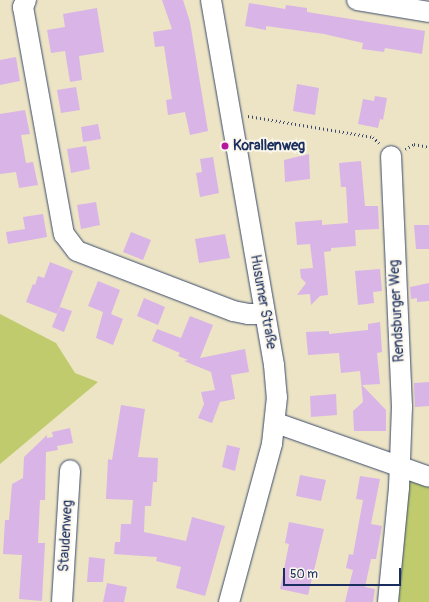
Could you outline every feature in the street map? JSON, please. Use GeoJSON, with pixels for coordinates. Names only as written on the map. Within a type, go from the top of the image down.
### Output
{"type":"FeatureCollection","features":[{"type":"Feature","properties":{"kind":"street"},"geometry":{"type":"LineString","coordinates":[[26,0],[23,7],[64,234],[77,251],[233,311],[248,314],[265,314]]}},
{"type":"Feature","properties":{"kind":"street","name":"Husumer Straße"},"geometry":{"type":"LineString","coordinates":[[211,0],[274,365],[277,397],[276,423],[229,602]]}},
{"type":"Feature","properties":{"kind":"street"},"geometry":{"type":"LineString","coordinates":[[357,0],[429,12]]}},
{"type":"Feature","properties":{"kind":"street","name":"Rendsburger Weg"},"geometry":{"type":"LineString","coordinates":[[388,602],[400,488],[399,466],[402,407],[391,156]]}},
{"type":"Feature","properties":{"kind":"street"},"geometry":{"type":"LineString","coordinates":[[276,423],[429,477]]}},
{"type":"Feature","properties":{"kind":"street","name":"Staudenweg"},"geometry":{"type":"LineString","coordinates":[[62,602],[70,470]]}},
{"type":"Feature","properties":{"kind":"path"},"geometry":{"type":"LineString","coordinates":[[232,119],[252,116],[373,137],[391,156],[414,144],[429,147]]}},
{"type":"Feature","properties":{"kind":"green space"},"geometry":{"type":"Polygon","coordinates":[[[0,314],[56,343],[75,373],[98,382],[0,464],[0,314]]]}},
{"type":"Feature","properties":{"kind":"green space"},"geometry":{"type":"Polygon","coordinates":[[[413,476],[429,482],[429,602],[395,602],[407,482],[413,476]]]}},
{"type":"Feature","properties":{"kind":"building"},"geometry":{"type":"Polygon","coordinates":[[[162,0],[183,0],[190,22],[208,131],[190,135],[185,112],[168,115],[166,100],[172,99],[164,46],[155,47],[153,32],[172,29],[162,0]]]}},
{"type":"Feature","properties":{"kind":"building"},"geometry":{"type":"Polygon","coordinates":[[[249,3],[285,9],[286,5],[307,8],[307,12],[425,31],[422,54],[385,48],[384,52],[362,49],[363,43],[324,34],[266,26],[266,30],[245,26],[249,3]]]}},
{"type":"Feature","properties":{"kind":"building"},"geometry":{"type":"Polygon","coordinates":[[[97,8],[104,52],[79,56],[82,80],[70,82],[65,51],[51,53],[47,30],[65,27],[63,14],[97,8]]]}},
{"type":"Feature","properties":{"kind":"building"},"geometry":{"type":"Polygon","coordinates":[[[16,57],[20,81],[0,85],[0,60],[16,57]]]}},
{"type":"Feature","properties":{"kind":"building"},"geometry":{"type":"Polygon","coordinates":[[[297,84],[319,88],[315,115],[293,111],[297,84]]]}},
{"type":"Feature","properties":{"kind":"building"},"geometry":{"type":"Polygon","coordinates":[[[76,87],[80,110],[61,113],[57,90],[76,87]]]}},
{"type":"Feature","properties":{"kind":"building"},"geometry":{"type":"Polygon","coordinates":[[[375,96],[387,98],[383,120],[380,119],[378,128],[358,124],[363,99],[374,101],[375,96]]]}},
{"type":"Feature","properties":{"kind":"building"},"geometry":{"type":"Polygon","coordinates":[[[25,110],[30,134],[21,135],[26,163],[33,162],[38,185],[19,188],[16,172],[0,174],[0,114],[25,110]]]}},
{"type":"Feature","properties":{"kind":"building"},"geometry":{"type":"Polygon","coordinates":[[[98,124],[101,139],[83,142],[81,127],[98,124]]]}},
{"type":"Feature","properties":{"kind":"building"},"geometry":{"type":"Polygon","coordinates":[[[86,146],[90,169],[71,173],[67,149],[86,146]]]}},
{"type":"Feature","properties":{"kind":"building"},"geometry":{"type":"Polygon","coordinates":[[[309,154],[310,179],[285,182],[284,160],[309,154]]]}},
{"type":"Feature","properties":{"kind":"building"},"geometry":{"type":"Polygon","coordinates":[[[213,157],[219,193],[200,197],[196,173],[202,172],[200,159],[213,157]]]}},
{"type":"Feature","properties":{"kind":"building"},"geometry":{"type":"Polygon","coordinates":[[[361,161],[365,206],[378,206],[379,229],[355,230],[356,246],[331,248],[331,251],[324,252],[328,295],[320,296],[311,305],[310,294],[297,295],[306,283],[301,278],[300,269],[313,268],[310,244],[297,245],[295,222],[322,220],[322,225],[348,223],[346,187],[341,187],[339,163],[361,161]]]}},
{"type":"Feature","properties":{"kind":"building"},"geometry":{"type":"Polygon","coordinates":[[[96,202],[100,225],[81,229],[77,205],[96,202]]]}},
{"type":"Feature","properties":{"kind":"building"},"geometry":{"type":"Polygon","coordinates":[[[43,214],[47,237],[8,244],[6,232],[25,229],[23,217],[43,214]]]}},
{"type":"Feature","properties":{"kind":"building"},"geometry":{"type":"Polygon","coordinates":[[[414,225],[429,225],[429,249],[416,249],[414,225]]]}},
{"type":"Feature","properties":{"kind":"building"},"geometry":{"type":"Polygon","coordinates":[[[131,232],[151,240],[143,260],[123,252],[131,232]]]}},
{"type":"Feature","properties":{"kind":"building"},"geometry":{"type":"Polygon","coordinates":[[[225,234],[230,258],[199,263],[195,239],[225,234]]]}},
{"type":"Feature","properties":{"kind":"building"},"geometry":{"type":"Polygon","coordinates":[[[50,262],[73,271],[57,314],[26,302],[33,284],[35,285],[38,276],[44,278],[50,262]]]}},
{"type":"Feature","properties":{"kind":"building"},"geometry":{"type":"Polygon","coordinates":[[[380,269],[382,291],[373,292],[374,303],[358,305],[355,271],[380,269]]]}},
{"type":"Feature","properties":{"kind":"building"},"geometry":{"type":"Polygon","coordinates":[[[98,281],[120,290],[111,314],[123,319],[113,345],[96,338],[103,312],[88,306],[98,281]]]}},
{"type":"Feature","properties":{"kind":"building"},"geometry":{"type":"Polygon","coordinates":[[[429,283],[429,301],[417,302],[417,298],[411,299],[410,287],[429,283]]]}},
{"type":"Feature","properties":{"kind":"building"},"geometry":{"type":"Polygon","coordinates":[[[144,298],[165,307],[158,325],[137,316],[144,298]]]}},
{"type":"Feature","properties":{"kind":"building"},"geometry":{"type":"Polygon","coordinates":[[[60,307],[72,311],[64,332],[52,327],[60,307]]]}},
{"type":"Feature","properties":{"kind":"building"},"geometry":{"type":"Polygon","coordinates":[[[190,316],[213,325],[200,358],[245,349],[249,372],[231,375],[235,399],[220,402],[212,423],[198,418],[204,404],[201,392],[215,390],[211,372],[184,361],[188,360],[178,356],[180,353],[152,341],[157,329],[181,338],[190,316]]]}},
{"type":"Feature","properties":{"kind":"building"},"geometry":{"type":"Polygon","coordinates":[[[380,322],[382,352],[377,353],[380,384],[362,385],[386,410],[386,431],[354,431],[353,411],[363,402],[360,371],[341,373],[339,353],[308,355],[306,332],[329,331],[329,334],[368,330],[368,324],[380,322]]]}},
{"type":"Feature","properties":{"kind":"building"},"geometry":{"type":"Polygon","coordinates":[[[429,382],[429,406],[415,407],[414,383],[429,382]]]}},
{"type":"Feature","properties":{"kind":"building"},"geometry":{"type":"Polygon","coordinates":[[[336,394],[337,415],[311,417],[310,396],[336,394]]]}},
{"type":"Feature","properties":{"kind":"building"},"geometry":{"type":"Polygon","coordinates":[[[121,405],[145,409],[138,457],[158,458],[157,482],[153,482],[151,506],[145,506],[144,532],[186,541],[192,517],[225,526],[205,596],[176,588],[181,567],[156,561],[157,557],[114,554],[115,542],[120,542],[121,524],[131,524],[133,500],[106,499],[108,459],[112,460],[121,405]]]}},
{"type":"Feature","properties":{"kind":"building"},"geometry":{"type":"Polygon","coordinates":[[[70,428],[73,443],[57,446],[58,450],[46,452],[45,500],[40,500],[38,543],[45,543],[42,601],[19,599],[22,555],[3,554],[5,520],[9,520],[12,484],[23,478],[24,457],[47,435],[47,438],[53,437],[52,432],[70,428]]]}},
{"type":"Feature","properties":{"kind":"building"},"geometry":{"type":"Polygon","coordinates":[[[227,445],[240,448],[235,471],[222,467],[227,445]]]}},
{"type":"Feature","properties":{"kind":"building"},"geometry":{"type":"Polygon","coordinates":[[[300,475],[326,480],[321,501],[296,496],[300,475]]]}},
{"type":"Feature","properties":{"kind":"building"},"geometry":{"type":"Polygon","coordinates":[[[360,476],[380,479],[371,524],[382,526],[376,559],[371,559],[365,587],[375,589],[373,602],[345,602],[353,570],[346,568],[349,554],[353,555],[363,500],[356,499],[360,476]]]}},
{"type":"Feature","properties":{"kind":"building"},"geometry":{"type":"Polygon","coordinates":[[[289,522],[324,529],[308,595],[280,589],[289,544],[285,543],[289,522]]]}},
{"type":"Feature","properties":{"kind":"building"},"geometry":{"type":"Polygon","coordinates":[[[89,557],[105,559],[103,582],[87,582],[89,557]]]}},
{"type":"Feature","properties":{"kind":"building"},"geometry":{"type":"Polygon","coordinates":[[[107,583],[127,587],[124,602],[103,602],[107,583]]]}},
{"type":"Feature","properties":{"kind":"place","name":"Korallenweg"},"geometry":{"type":"Point","coordinates":[225,146]}}]}
